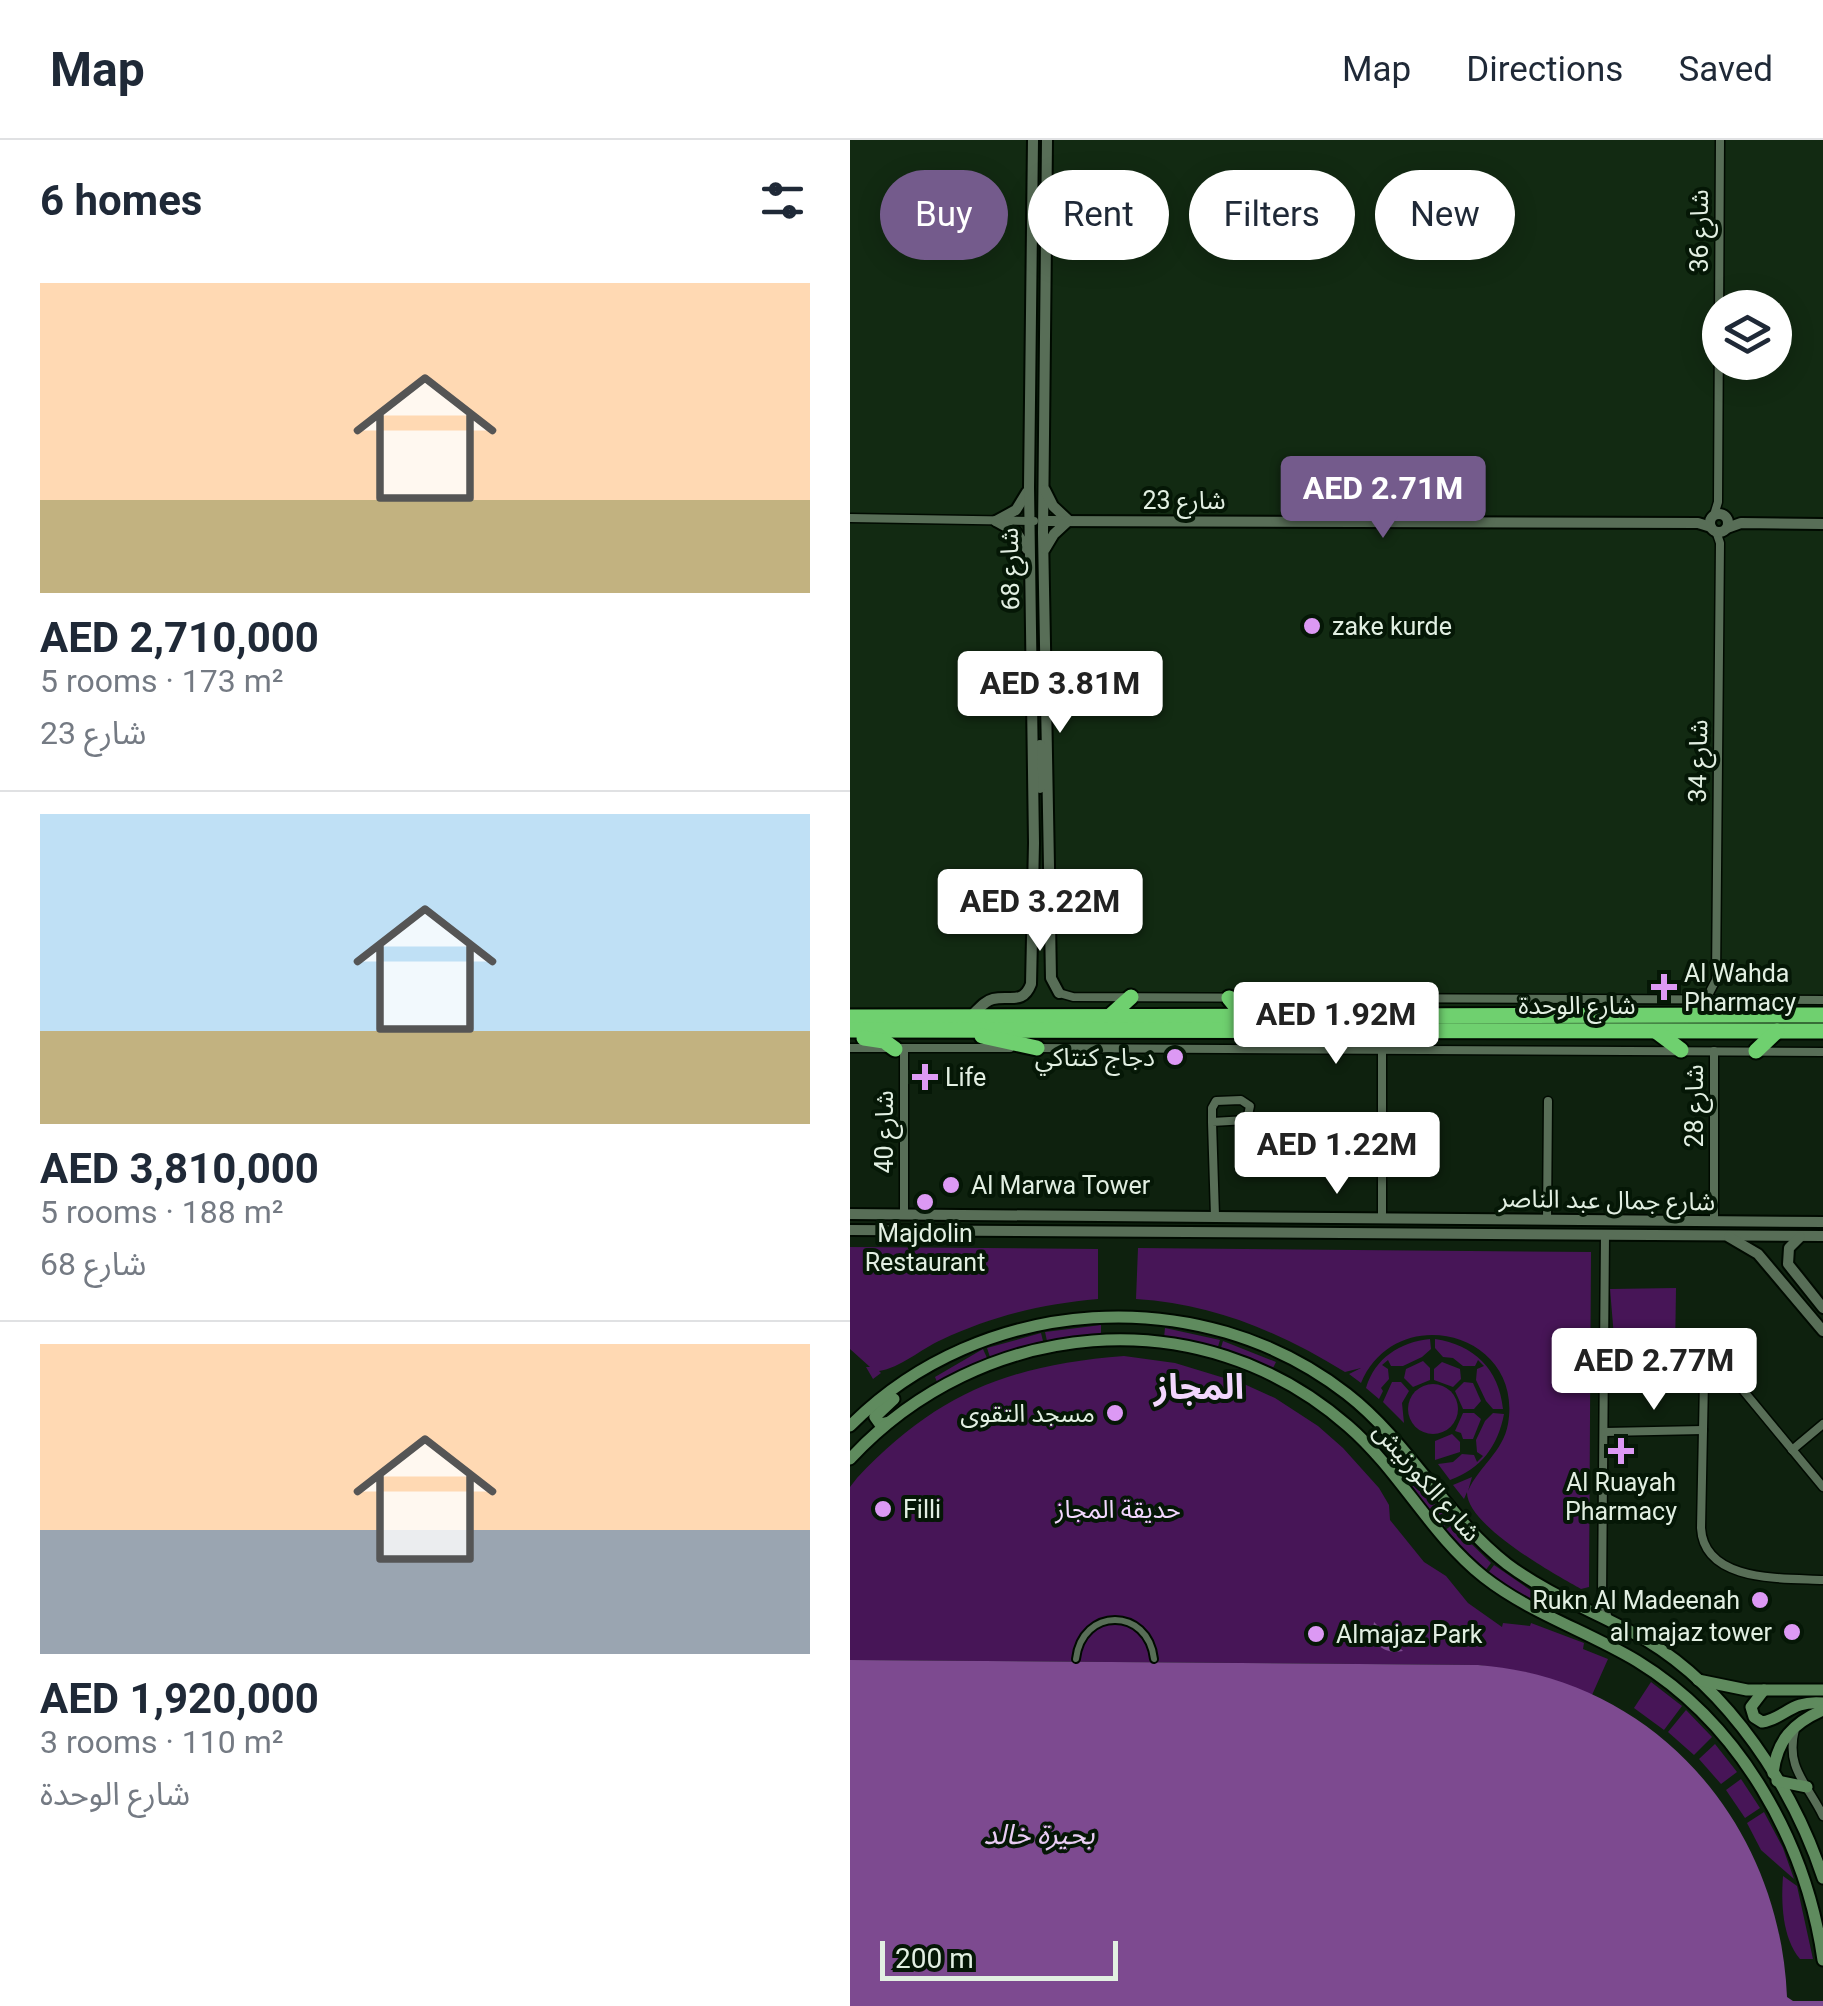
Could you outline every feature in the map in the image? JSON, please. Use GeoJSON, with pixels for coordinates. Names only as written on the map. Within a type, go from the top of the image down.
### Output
{"type":"FeatureCollection","features":[{"type":"Feature","properties":{"kind":"highway"},"geometry":{"type":"LineString","coordinates":[[1110,1016],[1131,996]]}},
{"type":"Feature","properties":{"kind":"highway"},"geometry":{"type":"LineString","coordinates":[[1228,998],[1243,1016]]}},
{"type":"Feature","properties":{"kind":"highway"},"geometry":{"type":"LineString","coordinates":[[1552,999],[1568,1014]]}},
{"type":"Feature","properties":{"kind":"highway"},"geometry":{"type":"LineString","coordinates":[[1727,1000],[1740,1015]]}},
{"type":"Feature","properties":{"kind":"highway","name":"شارع الوحدة"},"geometry":{"type":"LineString","coordinates":[[850,1032],[1110,1016],[1823,1015]]}},
{"type":"Feature","properties":{"kind":"highway","name":"شارع الوحدة"},"geometry":{"type":"LineString","coordinates":[[850,1016],[965,1022],[1823,1032]]}},
{"type":"Feature","properties":{"kind":"highway"},"geometry":{"type":"LineString","coordinates":[[965,1022],[1037,1048]]}},
{"type":"Feature","properties":{"kind":"highway"},"geometry":{"type":"LineString","coordinates":[[1653,1030],[1681,1050]]}},
{"type":"Feature","properties":{"kind":"highway"},"geometry":{"type":"LineString","coordinates":[[1756,1051],[1777,1031]]}},
{"type":"Feature","properties":{"kind":"highway"},"geometry":{"type":"LineString","coordinates":[[850,1032],[880,1039],[899,1049]]}},
{"type":"Feature","properties":{"kind":"main road","name":"شارع الكورنيش"},"geometry":{"type":"LineString","coordinates":[[850,1426],[903,1383],[959,1350],[1016,1329],[1080,1318],[1145,1317],[1210,1328],[1266,1347],[1318,1374],[1364,1408],[1410,1455],[1458,1518],[1526,1578],[1660,1649],[1698,1680],[1740,1726],[1775,1777],[1804,1830],[1823,1878]]}},
{"type":"Feature","properties":{"kind":"main road","name":"شارع الكورنيش"},"geometry":{"type":"LineString","coordinates":[[850,1459],[889,1422],[946,1385],[994,1361],[1057,1344],[1102,1339],[1157,1342],[1222,1356],[1274,1376],[1320,1404],[1383,1460],[1438,1532],[1475,1569],[1518,1600],[1652,1671],[1685,1695],[1714,1724],[1751,1773],[1788,1839],[1808,1890],[1823,1960]]}},
{"type":"Feature","properties":{"kind":"main road"},"geometry":{"type":"LineString","coordinates":[[889,1422],[878,1422],[876,1414],[899,1395],[903,1383]]}},
{"type":"Feature","properties":{"kind":"main road"},"geometry":{"type":"LineString","coordinates":[[1320,1404],[1330,1405],[1354,1423],[1363,1420],[1364,1408]]}},
{"type":"Feature","properties":{"kind":"main road"},"geometry":{"type":"LineString","coordinates":[[1698,1680],[1729,1688],[1823,1690]]}},
{"type":"Feature","properties":{"kind":"main road"},"geometry":{"type":"LineString","coordinates":[[1764,1690],[1751,1707],[1762,1722],[1799,1704],[1823,1706]]}},
{"type":"Feature","properties":{"kind":"main road"},"geometry":{"type":"LineString","coordinates":[[1806,1787],[1775,1777],[1778,1745],[1823,1706]]}},
{"type":"Feature","properties":{"kind":"street","name":"شارع 68"},"geometry":{"type":"LineString","coordinates":[[965,1022],[988,1000],[1016,999],[1028,992],[1031,984],[1029,487],[1033,140]]}},
{"type":"Feature","properties":{"kind":"street","name":"شارع 68"},"geometry":{"type":"LineString","coordinates":[[1047,140],[1044,555],[1051,978],[1058,993]]}},
{"type":"Feature","properties":{"kind":"street","name":"شارع 36"},"geometry":{"type":"LineString","coordinates":[[1720,140],[1720,525]]}},
{"type":"Feature","properties":{"kind":"street"},"geometry":{"type":"LineString","coordinates":[[996,521],[1016,510],[1029,487]]}},
{"type":"Feature","properties":{"kind":"street"},"geometry":{"type":"LineString","coordinates":[[1044,488],[1068,521],[1054,534],[1044,555]]}},
{"type":"Feature","properties":{"kind":"street","name":"شارع 23"},"geometry":{"type":"LineString","coordinates":[[850,518],[1720,525]]}},
{"type":"Feature","properties":{"kind":"street"},"geometry":{"type":"LineString","coordinates":[[996,521],[1016,532],[1030,554]]}},
{"type":"Feature","properties":{"kind":"street"},"geometry":{"type":"LineString","coordinates":[[1720,525],[1823,524]]}},
{"type":"Feature","properties":{"kind":"street","name":"شارع 34"},"geometry":{"type":"LineString","coordinates":[[1705,1000],[1716,980],[1720,525]]}},
{"type":"Feature","properties":{"kind":"street"},"geometry":{"type":"LineString","coordinates":[[1032,684],[1040,700],[1041,798],[1048,817]]}},
{"type":"Feature","properties":{"kind":"street"},"geometry":{"type":"LineString","coordinates":[[1032,915],[1037,932],[1042,934],[1050,918]]}},
{"type":"Feature","properties":{"kind":"street","name":"شارع 34"},"geometry":{"type":"LineString","coordinates":[[1716,980],[1727,1000]]}},
{"type":"Feature","properties":{"kind":"street"},"geometry":{"type":"LineString","coordinates":[[1058,993],[1073,997],[1823,1000]]}},
{"type":"Feature","properties":{"kind":"street"},"geometry":{"type":"LineString","coordinates":[[850,1048],[1823,1052]]}},
{"type":"Feature","properties":{"kind":"street"},"geometry":{"type":"LineString","coordinates":[[1382,1048],[1382,1218]]}},
{"type":"Feature","properties":{"kind":"street","name":"شارع 40"},"geometry":{"type":"LineString","coordinates":[[899,1049],[904,1215]]}},
{"type":"Feature","properties":{"kind":"street","name":"شارع 28"},"geometry":{"type":"LineString","coordinates":[[1714,1051],[1714,1222]]}},
{"type":"Feature","properties":{"kind":"street"},"geometry":{"type":"LineString","coordinates":[[1212,1122],[1247,1120],[1250,1106],[1241,1100],[1216,1102],[1212,1108],[1212,1122],[1215,1216]]}},
{"type":"Feature","properties":{"kind":"street"},"geometry":{"type":"LineString","coordinates":[[1513,1234],[1514,1226],[1540,1226],[1548,1220],[1548,1101]]}},
{"type":"Feature","properties":{"kind":"street","name":"شارع جمال عبد الناصر"},"geometry":{"type":"LineString","coordinates":[[850,1214],[1823,1222]]}},
{"type":"Feature","properties":{"kind":"street"},"geometry":{"type":"LineString","coordinates":[[1420,1233],[1426,1228],[1455,1226],[1458,1219]]}},
{"type":"Feature","properties":{"kind":"street","name":"شارع جمال عبد الناصر"},"geometry":{"type":"LineString","coordinates":[[850,1230],[1823,1236]]}},
{"type":"Feature","properties":{"kind":"street"},"geometry":{"type":"LineString","coordinates":[[1605,1234],[1603,1603],[1610,1622]]}},
{"type":"Feature","properties":{"kind":"street"},"geometry":{"type":"LineString","coordinates":[[1723,1236],[1758,1254],[1823,1331]]}},
{"type":"Feature","properties":{"kind":"street"},"geometry":{"type":"LineString","coordinates":[[1802,1236],[1789,1248],[1788,1264],[1823,1308]]}},
{"type":"Feature","properties":{"kind":"street"},"geometry":{"type":"LineString","coordinates":[[1823,1487],[1732,1375],[1720,1368],[1706,1376],[1701,1528],[1708,1550],[1739,1572],[1823,1580]]}},
{"type":"Feature","properties":{"kind":"street"},"geometry":{"type":"LineString","coordinates":[[1792,1450],[1823,1424]]}},
{"type":"Feature","properties":{"kind":"street"},"geometry":{"type":"LineString","coordinates":[[1605,1432],[1703,1430]]}},
{"type":"Feature","properties":{"kind":"street"},"geometry":{"type":"LineString","coordinates":[[1578,1608],[1593,1600],[1603,1586]]}},
{"type":"Feature","properties":{"kind":"street"},"geometry":{"type":"LineString","coordinates":[[1076,1659],[1086,1632],[1102,1622],[1116,1620],[1129,1622],[1144,1632],[1154,1659]]}},
{"type":"Feature","properties":{"kind":"street"},"geometry":{"type":"LineString","coordinates":[[1796,1726],[1792,1759],[1823,1816]]}},
{"type":"Feature","properties":{"kind":"shaded area"},"geometry":{"type":"Polygon","coordinates":[[[850,140],[1823,140],[1823,1010],[850,1007],[850,140]]]}},
{"type":"Feature","properties":{"kind":"green space"},"geometry":{"type":"Polygon","coordinates":[[[850,1247],[1098,1249],[1098,1299],[1037,1308],[979,1324],[879,1371],[873,1379],[866,1367],[870,1367],[850,1349],[850,1247]]]}},
{"type":"Feature","properties":{"kind":"green space"},"geometry":{"type":"Polygon","coordinates":[[[1138,1248],[1591,1252],[1589,1587],[1581,1589],[1514,1547],[1481,1519],[1467,1492],[1464,1499],[1453,1485],[1472,1477],[1468,1491],[1501,1443],[1508,1424],[1508,1392],[1497,1367],[1478,1349],[1454,1338],[1427,1335],[1401,1341],[1378,1357],[1361,1383],[1349,1374],[1361,1368],[1345,1372],[1296,1344],[1245,1322],[1192,1307],[1136,1299],[1138,1248]]]}},
{"type":"Feature","properties":{"kind":"green space"},"geometry":{"type":"Polygon","coordinates":[[[1676,1288],[1675,1352],[1615,1349],[1610,1289],[1676,1288]]]}},
{"type":"Feature","properties":{"kind":"green space"},"geometry":{"type":"Polygon","coordinates":[[[1101,1325],[1101,1336],[1047,1341],[1045,1332],[1101,1325]]]}},
{"type":"Feature","properties":{"kind":"green space"},"geometry":{"type":"Polygon","coordinates":[[[1165,1328],[1220,1340],[1217,1350],[1164,1338],[1165,1328]]]}},
{"type":"Feature","properties":{"kind":"green space"},"geometry":{"type":"Polygon","coordinates":[[[1041,1333],[1043,1341],[990,1357],[987,1348],[1041,1333]]]}},
{"type":"Feature","properties":{"kind":"green space"},"geometry":{"type":"Polygon","coordinates":[[[1430,1339],[1431,1349],[1422,1357],[1403,1366],[1391,1366],[1388,1360],[1382,1365],[1388,1369],[1389,1379],[1381,1388],[1379,1399],[1366,1388],[1376,1368],[1390,1353],[1430,1339]]]}},
{"type":"Feature","properties":{"kind":"green space"},"geometry":{"type":"Polygon","coordinates":[[[1435,1339],[1462,1347],[1482,1361],[1496,1382],[1503,1409],[1493,1409],[1476,1380],[1477,1369],[1484,1366],[1478,1360],[1475,1366],[1463,1366],[1453,1358],[1443,1357],[1435,1348],[1435,1339]]]}},
{"type":"Feature","properties":{"kind":"green space"},"geometry":{"type":"Polygon","coordinates":[[[1223,1341],[1276,1362],[1273,1368],[1220,1351],[1223,1341]]]}},
{"type":"Feature","properties":{"kind":"green space"},"geometry":{"type":"Polygon","coordinates":[[[983,1349],[987,1358],[937,1382],[935,1377],[983,1349]]]}},
{"type":"Feature","properties":{"kind":"green space","name":"حديقة المجاز"},"geometry":{"type":"Polygon","coordinates":[[[1124,1356],[1175,1363],[1244,1384],[1275,1398],[1318,1426],[1379,1488],[1389,1505],[1390,1520],[1424,1562],[1446,1576],[1468,1603],[1502,1627],[1503,1623],[1531,1623],[1584,1643],[1583,1649],[1608,1659],[1592,1695],[1529,1673],[1478,1665],[850,1660],[850,1487],[857,1478],[916,1424],[978,1388],[1045,1367],[1124,1356]]]}},
{"type":"Feature","properties":{"kind":"green space"},"geometry":{"type":"Polygon","coordinates":[[[1423,1361],[1430,1368],[1430,1380],[1413,1387],[1404,1378],[1406,1369],[1423,1361]]]}},
{"type":"Feature","properties":{"kind":"green space"},"geometry":{"type":"Polygon","coordinates":[[[1442,1362],[1460,1369],[1461,1379],[1453,1387],[1434,1380],[1434,1369],[1442,1362]]]}},
{"type":"Feature","properties":{"kind":"green space"},"geometry":{"type":"Polygon","coordinates":[[[1392,1382],[1401,1382],[1409,1391],[1402,1403],[1404,1423],[1383,1402],[1392,1382]]]}},
{"type":"Feature","properties":{"kind":"green space"},"geometry":{"type":"Polygon","coordinates":[[[1464,1382],[1473,1383],[1481,1401],[1474,1409],[1463,1409],[1455,1391],[1464,1382]]]}},
{"type":"Feature","properties":{"kind":"green space"},"geometry":{"type":"Polygon","coordinates":[[[1433,1384],[1451,1391],[1458,1409],[1451,1427],[1433,1434],[1415,1427],[1408,1409],[1415,1391],[1433,1384]]]}},
{"type":"Feature","properties":{"kind":"green space"},"geometry":{"type":"Polygon","coordinates":[[[1463,1413],[1474,1413],[1481,1419],[1473,1439],[1463,1439],[1455,1431],[1463,1413]]]}},
{"type":"Feature","properties":{"kind":"green space"},"geometry":{"type":"Polygon","coordinates":[[[1493,1413],[1504,1414],[1492,1446],[1471,1470],[1450,1480],[1438,1464],[1453,1462],[1462,1454],[1474,1455],[1477,1462],[1483,1456],[1477,1452],[1476,1440],[1493,1413]]]}},
{"type":"Feature","properties":{"kind":"green space"},"geometry":{"type":"Polygon","coordinates":[[[1452,1434],[1460,1442],[1460,1452],[1435,1460],[1435,1441],[1452,1434]]]}},
{"type":"Feature","properties":{"kind":"green space"},"geometry":{"type":"Polygon","coordinates":[[[1415,1479],[1449,1522],[1442,1529],[1407,1484],[1415,1479]]]}},
{"type":"Feature","properties":{"kind":"green space"},"geometry":{"type":"Polygon","coordinates":[[[1452,1525],[1491,1563],[1485,1571],[1444,1531],[1452,1525]]]}},
{"type":"Feature","properties":{"kind":"green space"},"geometry":{"type":"Polygon","coordinates":[[[1494,1565],[1539,1596],[1535,1603],[1488,1573],[1494,1565]]]}},
{"type":"Feature","properties":{"kind":"green space"},"geometry":{"type":"Polygon","coordinates":[[[1651,1682],[1682,1706],[1664,1730],[1634,1708],[1651,1682]]]}},
{"type":"Feature","properties":{"kind":"green space"},"geometry":{"type":"Polygon","coordinates":[[[1686,1710],[1712,1737],[1694,1755],[1668,1732],[1686,1710]]]}},
{"type":"Feature","properties":{"kind":"green space"},"geometry":{"type":"Polygon","coordinates":[[[1715,1744],[1737,1772],[1721,1784],[1699,1759],[1715,1744]]]}},
{"type":"Feature","properties":{"kind":"green space"},"geometry":{"type":"Polygon","coordinates":[[[1741,1779],[1760,1808],[1745,1818],[1726,1790],[1741,1779]]]}},
{"type":"Feature","properties":{"kind":"green space"},"geometry":{"type":"Polygon","coordinates":[[[1764,1812],[1794,1879],[1761,1850],[1747,1823],[1764,1812]]]}},
{"type":"Feature","properties":{"kind":"green space"},"geometry":{"type":"Polygon","coordinates":[[[1783,1876],[1797,1886],[1813,1959],[1800,1959],[1789,1941],[1783,1876]]]}},
{"type":"Feature","properties":{"kind":"water"},"geometry":{"type":"Polygon","coordinates":[[[1374,1622],[1388,1636],[1396,1629],[1390,1638],[1403,1651],[1380,1646],[1374,1636],[1374,1622]]]}},
{"type":"Feature","properties":{"kind":"water","name":"بحيرة خالد"},"geometry":{"type":"Polygon","coordinates":[[[850,1660],[1478,1665],[1542,1676],[1600,1698],[1651,1730],[1696,1771],[1733,1819],[1761,1874],[1779,1933],[1787,1997],[1793,2001],[1823,2001],[1823,2006],[850,2006],[850,1660]]]}},
{"type":"Feature","properties":{"kind":"place","name":"zake kurde"},"geometry":{"type":"Point","coordinates":[1312,626]}},
{"type":"Feature","properties":{"kind":"place","name":"Al Wahda Pharmacy"},"geometry":{"type":"Point","coordinates":[1664,987]}},
{"type":"Feature","properties":{"kind":"place","name":"دجاج كنتاكي"},"geometry":{"type":"Point","coordinates":[1175,1057]}},
{"type":"Feature","properties":{"kind":"place","name":"Life"},"geometry":{"type":"Point","coordinates":[925,1077]}},
{"type":"Feature","properties":{"kind":"place","name":"Al Marwa Tower"},"geometry":{"type":"Point","coordinates":[951,1185]}},
{"type":"Feature","properties":{"kind":"place","name":"Majdolin Restaurant"},"geometry":{"type":"Point","coordinates":[925,1202]}},
{"type":"Feature","properties":{"kind":"place","name":"مسجد التقوى"},"geometry":{"type":"Point","coordinates":[1115,1413]}},
{"type":"Feature","properties":{"kind":"place","name":"Al Ruayah Pharmacy"},"geometry":{"type":"Point","coordinates":[1621,1451]}},
{"type":"Feature","properties":{"kind":"place","name":"Filli"},"geometry":{"type":"Point","coordinates":[883,1509]}},
{"type":"Feature","properties":{"kind":"place","name":"Rukn Al Madeenah"},"geometry":{"type":"Point","coordinates":[1760,1600]}},
{"type":"Feature","properties":{"kind":"place","name":"al majaz tower"},"geometry":{"type":"Point","coordinates":[1792,1632]}},
{"type":"Feature","properties":{"kind":"place","name":"Almajaz Park"},"geometry":{"type":"Point","coordinates":[1316,1634]}},
{"type":"Feature","properties":{"kind":"district","name":"المجاز"},"geometry":{"type":"Point","coordinates":[1199,1387]}}]}
